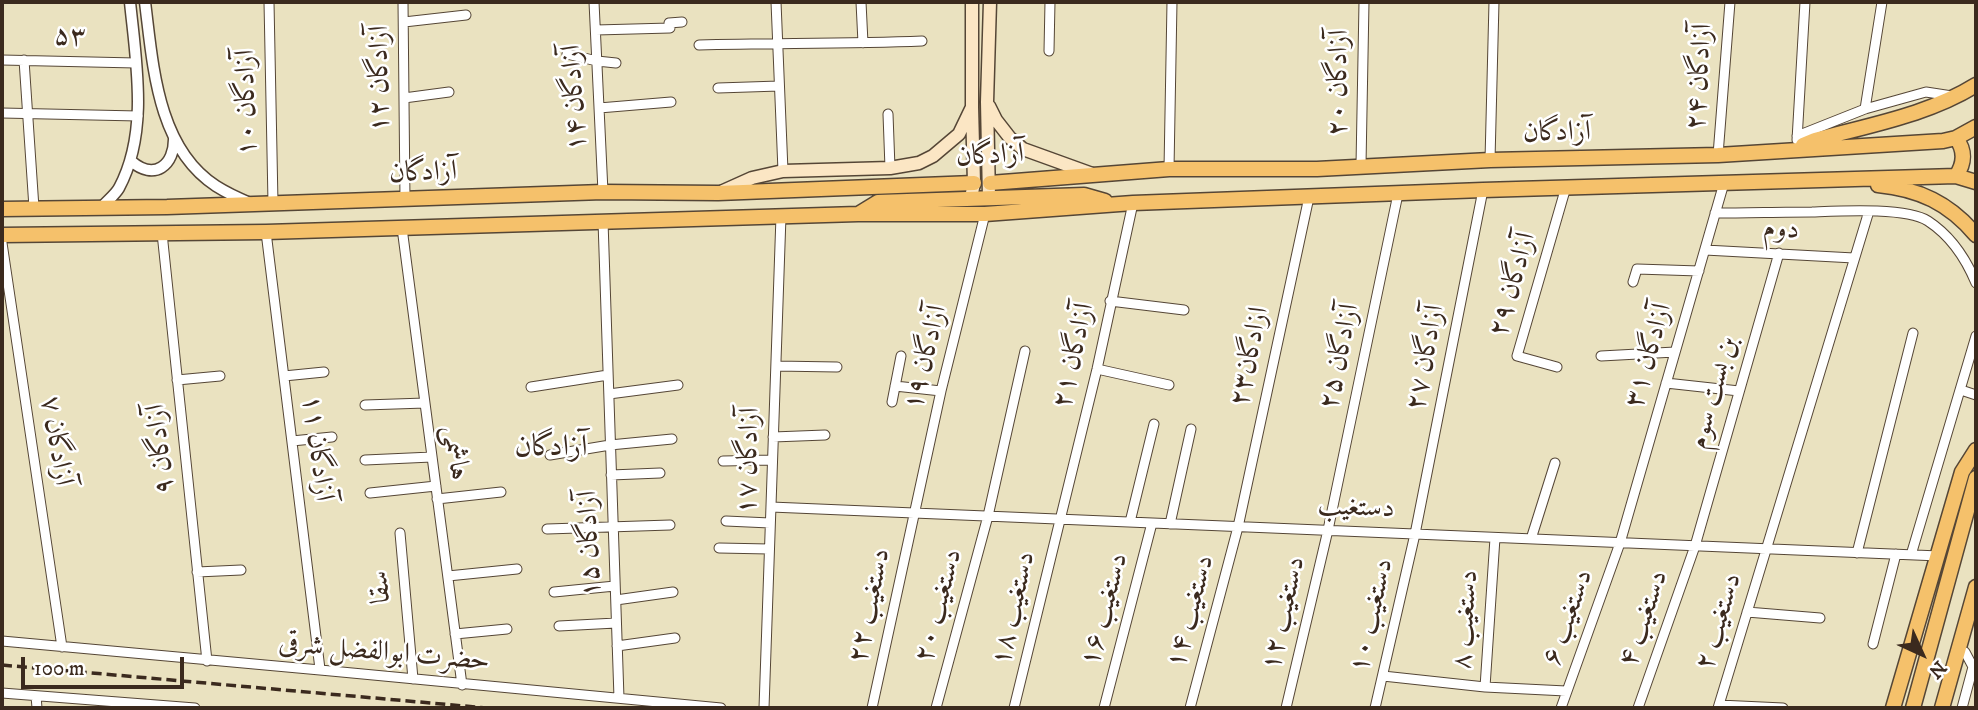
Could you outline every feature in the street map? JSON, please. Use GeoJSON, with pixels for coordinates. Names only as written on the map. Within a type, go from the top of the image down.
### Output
{"type":"FeatureCollection","features":[{"type":"Feature","properties":{"kind":"main road"},"geometry":{"type":"LineString","coordinates":[[971,198],[974,183],[972,2]]}},
{"type":"Feature","properties":{"kind":"main road"},"geometry":{"type":"LineString","coordinates":[[989,190],[987,102],[990,2]]}},
{"type":"Feature","properties":{"kind":"main road"},"geometry":{"type":"LineString","coordinates":[[1796,143],[1909,115],[1958,96],[1976,85]]}},
{"type":"Feature","properties":{"kind":"main road"},"geometry":{"type":"LineString","coordinates":[[987,102],[996,120],[1023,149],[1096,175]]}},
{"type":"Feature","properties":{"kind":"main road"},"geometry":{"type":"LineString","coordinates":[[718,193],[752,178],[783,171],[890,168],[919,163],[933,156],[959,134],[972,107]]}},
{"type":"Feature","properties":{"kind":"main road","name":"آزادگان"},"geometry":{"type":"LineString","coordinates":[[2,209],[603,192],[718,193],[974,183],[989,190],[1096,175],[1169,169],[1317,169],[1490,160],[1718,155],[1796,143],[1942,141],[1956,138],[1976,127]]}},
{"type":"Feature","properties":{"kind":"main road"},"geometry":{"type":"LineString","coordinates":[[1956,138],[1962,146],[1964,156],[1962,167],[1956,176]]}},
{"type":"Feature","properties":{"kind":"main road","name":"آزادگان"},"geometry":{"type":"LineString","coordinates":[[2,235],[402,228],[502,224],[547,214],[603,221],[858,214],[985,214],[1133,203],[1821,179],[1956,176],[1976,182]]}},
{"type":"Feature","properties":{"kind":"main road"},"geometry":{"type":"LineString","coordinates":[[1821,179],[1892,186],[1935,199],[1976,235]]}},
{"type":"Feature","properties":{"kind":"main road"},"geometry":{"type":"LineString","coordinates":[[858,214],[878,202],[971,198],[989,190],[1084,195],[1117,205]]}},
{"type":"Feature","properties":{"kind":"main road"},"geometry":{"type":"LineString","coordinates":[[547,214],[549,198],[555,194]]}},
{"type":"Feature","properties":{"kind":"main road"},"geometry":{"type":"LineString","coordinates":[[502,224],[511,217],[514,209],[512,202],[505,195]]}},
{"type":"Feature","properties":{"kind":"main road"},"geometry":{"type":"LineString","coordinates":[[1893,708],[1962,472],[1976,450]]}},
{"type":"Feature","properties":{"kind":"main road"},"geometry":{"type":"LineString","coordinates":[[1913,708],[1976,478]]}},
{"type":"Feature","properties":{"kind":"main road"},"geometry":{"type":"LineString","coordinates":[[1942,708],[1976,587]]}},
{"type":"Feature","properties":{"kind":"main road"},"geometry":{"type":"LineString","coordinates":[[1949,708],[1976,613]]}},
{"type":"Feature","properties":{"kind":"street"},"geometry":{"type":"LineString","coordinates":[[101,208],[118,190],[131,161],[138,116],[130,2]]}},
{"type":"Feature","properties":{"kind":"street"},"geometry":{"type":"LineString","coordinates":[[145,2],[153,64],[166,118],[174,137],[196,169],[215,185],[253,204]]}},
{"type":"Feature","properties":{"kind":"street","name":"۱۰ آزادگان"},"geometry":{"type":"LineString","coordinates":[[269,2],[273,203]]}},
{"type":"Feature","properties":{"kind":"street","name":"۱۲ آزادگان"},"geometry":{"type":"LineString","coordinates":[[404,2],[405,199]]}},
{"type":"Feature","properties":{"kind":"street","name":"۱۴ آزادگان"},"geometry":{"type":"LineString","coordinates":[[594,2],[603,192]]}},
{"type":"Feature","properties":{"kind":"street"},"geometry":{"type":"LineString","coordinates":[[776,2],[783,171]]}},
{"type":"Feature","properties":{"kind":"street"},"geometry":{"type":"LineString","coordinates":[[861,2],[863,43]]}},
{"type":"Feature","properties":{"kind":"street"},"geometry":{"type":"LineString","coordinates":[[1050,2],[1051,51]]}},
{"type":"Feature","properties":{"kind":"street"},"geometry":{"type":"LineString","coordinates":[[1169,169],[1172,2]]}},
{"type":"Feature","properties":{"kind":"street","name":"۲۰ آزادگان"},"geometry":{"type":"LineString","coordinates":[[1360,165],[1364,2]]}},
{"type":"Feature","properties":{"kind":"street"},"geometry":{"type":"LineString","coordinates":[[1490,160],[1494,2]]}},
{"type":"Feature","properties":{"kind":"street","name":"۲۴ آزادگان"},"geometry":{"type":"LineString","coordinates":[[1718,155],[1730,2]]}},
{"type":"Feature","properties":{"kind":"street"},"geometry":{"type":"LineString","coordinates":[[1805,2],[1796,143],[1865,109],[1926,92],[1958,96]]}},
{"type":"Feature","properties":{"kind":"street"},"geometry":{"type":"LineString","coordinates":[[1865,109],[1882,2]]}},
{"type":"Feature","properties":{"kind":"street"},"geometry":{"type":"LineString","coordinates":[[404,22],[466,15]]}},
{"type":"Feature","properties":{"kind":"street"},"geometry":{"type":"LineString","coordinates":[[596,30],[670,28],[669,23],[681,22]]}},
{"type":"Feature","properties":{"kind":"street"},"geometry":{"type":"LineString","coordinates":[[699,45],[922,41]]}},
{"type":"Feature","properties":{"kind":"street"},"geometry":{"type":"LineString","coordinates":[[567,54],[616,63]]}},
{"type":"Feature","properties":{"kind":"street","name":"۵۳"},"geometry":{"type":"LineString","coordinates":[[2,60],[136,63]]}},
{"type":"Feature","properties":{"kind":"street"},"geometry":{"type":"LineString","coordinates":[[24,60],[34,208]]}},
{"type":"Feature","properties":{"kind":"street"},"geometry":{"type":"LineString","coordinates":[[718,88],[779,86]]}},
{"type":"Feature","properties":{"kind":"street"},"geometry":{"type":"LineString","coordinates":[[404,98],[449,92]]}},
{"type":"Feature","properties":{"kind":"street"},"geometry":{"type":"LineString","coordinates":[[599,108],[671,102]]}},
{"type":"Feature","properties":{"kind":"street"},"geometry":{"type":"LineString","coordinates":[[2,113],[138,116]]}},
{"type":"Feature","properties":{"kind":"street"},"geometry":{"type":"LineString","coordinates":[[888,114],[890,168]]}},
{"type":"Feature","properties":{"kind":"street"},"geometry":{"type":"LineString","coordinates":[[131,161],[141,170],[162,167],[170,159],[174,137]]}},
{"type":"Feature","properties":{"kind":"street","name":"۳۱ آزادگان"},"geometry":{"type":"LineString","coordinates":[[1620,543],[1724,183]]}},
{"type":"Feature","properties":{"kind":"street","name":"۲۹ آزادگان"},"geometry":{"type":"LineString","coordinates":[[1557,367],[1517,356],[1566,187]]}},
{"type":"Feature","properties":{"kind":"street","name":"۲۷ آزادگان"},"geometry":{"type":"LineString","coordinates":[[1415,534],[1483,190]]}},
{"type":"Feature","properties":{"kind":"street","name":"۲۵ آزادگان"},"geometry":{"type":"LineString","coordinates":[[1328,530],[1398,194]]}},
{"type":"Feature","properties":{"kind":"street","name":"۲۳ازادگان"},"geometry":{"type":"LineString","coordinates":[[1238,527],[1309,197]]}},
{"type":"Feature","properties":{"kind":"street","name":"۲۱ آزادگان"},"geometry":{"type":"LineString","coordinates":[[1059,519],[1097,369],[1133,203]]}},
{"type":"Feature","properties":{"kind":"street"},"geometry":{"type":"LineString","coordinates":[[1715,213],[1868,211],[1899,213],[1926,220],[1951,241],[1969,265],[1976,283]]}},
{"type":"Feature","properties":{"kind":"street","name":"دستغیب ۲"},"geometry":{"type":"LineString","coordinates":[[1719,706],[1868,211]]}},
{"type":"Feature","properties":{"kind":"street","name":"۱۹ آزادگان"},"geometry":{"type":"LineString","coordinates":[[914,513],[985,214]]}},
{"type":"Feature","properties":{"kind":"street","name":"۱۷ آزادگان"},"geometry":{"type":"LineString","coordinates":[[764,708],[781,216]]}},
{"type":"Feature","properties":{"kind":"street","name":"۱۵ آزادگان"},"geometry":{"type":"LineString","coordinates":[[603,221],[619,698]]}},
{"type":"Feature","properties":{"kind":"street","name":"هاشمی"},"geometry":{"type":"LineString","coordinates":[[402,228],[462,685]]}},
{"type":"Feature","properties":{"kind":"street","name":"۱۱ آزادگان"},"geometry":{"type":"LineString","coordinates":[[267,232],[320,669]]}},
{"type":"Feature","properties":{"kind":"street","name":"۹ آزادگان"},"geometry":{"type":"LineString","coordinates":[[162,233],[207,661]]}},
{"type":"Feature","properties":{"kind":"street","name":"۷ آزادگان"},"geometry":{"type":"LineString","coordinates":[[2,243],[62,647]]}},
{"type":"Feature","properties":{"kind":"street","name":"دوم"},"geometry":{"type":"LineString","coordinates":[[1705,250],[1854,258]]}},
{"type":"Feature","properties":{"kind":"street","name":"بن بست سوم"},"geometry":{"type":"LineString","coordinates":[[1695,546],[1779,253]]}},
{"type":"Feature","properties":{"kind":"street"},"geometry":{"type":"LineString","coordinates":[[1633,282],[1637,269],[1699,271]]}},
{"type":"Feature","properties":{"kind":"street"},"geometry":{"type":"LineString","coordinates":[[1110,301],[1184,310]]}},
{"type":"Feature","properties":{"kind":"street"},"geometry":{"type":"LineString","coordinates":[[1857,552],[1913,333]]}},
{"type":"Feature","properties":{"kind":"street"},"geometry":{"type":"LineString","coordinates":[[1911,555],[1976,336]]}},
{"type":"Feature","properties":{"kind":"street","name":"دستغیب ۲۰"},"geometry":{"type":"LineString","coordinates":[[936,708],[988,516],[1025,351]]}},
{"type":"Feature","properties":{"kind":"street"},"geometry":{"type":"LineString","coordinates":[[1601,356],[1675,352]]}},
{"type":"Feature","properties":{"kind":"street"},"geometry":{"type":"LineString","coordinates":[[892,402],[901,356]]}},
{"type":"Feature","properties":{"kind":"street"},"geometry":{"type":"LineString","coordinates":[[776,366],[837,367]]}},
{"type":"Feature","properties":{"kind":"street"},"geometry":{"type":"LineString","coordinates":[[1097,369],[1169,385]]}},
{"type":"Feature","properties":{"kind":"street"},"geometry":{"type":"LineString","coordinates":[[284,376],[324,372]]}},
{"type":"Feature","properties":{"kind":"street"},"geometry":{"type":"LineString","coordinates":[[531,387],[608,375]]}},
{"type":"Feature","properties":{"kind":"street"},"geometry":{"type":"LineString","coordinates":[[177,380],[220,376]]}},
{"type":"Feature","properties":{"kind":"street"},"geometry":{"type":"LineString","coordinates":[[1666,383],[1739,391]]}},
{"type":"Feature","properties":{"kind":"street"},"geometry":{"type":"LineString","coordinates":[[609,394],[678,385]]}},
{"type":"Feature","properties":{"kind":"street"},"geometry":{"type":"LineString","coordinates":[[895,386],[942,391]]}},
{"type":"Feature","properties":{"kind":"street"},"geometry":{"type":"LineString","coordinates":[[1961,390],[1976,395]]}},
{"type":"Feature","properties":{"kind":"street"},"geometry":{"type":"LineString","coordinates":[[365,405],[425,402]]}},
{"type":"Feature","properties":{"kind":"street"},"geometry":{"type":"LineString","coordinates":[[1130,522],[1154,424]]}},
{"type":"Feature","properties":{"kind":"street"},"geometry":{"type":"LineString","coordinates":[[1170,524],[1191,429]]}},
{"type":"Feature","properties":{"kind":"street"},"geometry":{"type":"LineString","coordinates":[[773,437],[825,435]]}},
{"type":"Feature","properties":{"kind":"street"},"geometry":{"type":"LineString","coordinates":[[292,440],[332,437]]}},
{"type":"Feature","properties":{"kind":"street"},"geometry":{"type":"LineString","coordinates":[[550,455],[610,445],[672,439]]}},
{"type":"Feature","properties":{"kind":"street"},"geometry":{"type":"LineString","coordinates":[[365,460],[432,457]]}},
{"type":"Feature","properties":{"kind":"street"},"geometry":{"type":"LineString","coordinates":[[723,461],[772,460]]}},
{"type":"Feature","properties":{"kind":"street"},"geometry":{"type":"LineString","coordinates":[[1531,539],[1555,463]]}},
{"type":"Feature","properties":{"kind":"street"},"geometry":{"type":"LineString","coordinates":[[611,475],[660,473]]}},
{"type":"Feature","properties":{"kind":"street"},"geometry":{"type":"LineString","coordinates":[[370,493],[436,486]]}},
{"type":"Feature","properties":{"kind":"street"},"geometry":{"type":"LineString","coordinates":[[438,499],[501,492]]}},
{"type":"Feature","properties":{"kind":"street","name":"دستغیب"},"geometry":{"type":"LineString","coordinates":[[771,507],[1938,556]]}},
{"type":"Feature","properties":{"kind":"street","name":"دستغیب ۲۲"},"geometry":{"type":"LineString","coordinates":[[872,708],[914,513]]}},
{"type":"Feature","properties":{"kind":"street","name":"دستغیب ۱۸"},"geometry":{"type":"LineString","coordinates":[[1014,708],[1059,519]]}},
{"type":"Feature","properties":{"kind":"street"},"geometry":{"type":"LineString","coordinates":[[726,521],[770,523]]}},
{"type":"Feature","properties":{"kind":"street","name":"دستغیب ۱۶"},"geometry":{"type":"LineString","coordinates":[[1104,708],[1152,523]]}},
{"type":"Feature","properties":{"kind":"street"},"geometry":{"type":"LineString","coordinates":[[547,529],[670,525]]}},
{"type":"Feature","properties":{"kind":"street","name":"دستغیب ۱۴"},"geometry":{"type":"LineString","coordinates":[[1189,708],[1238,527]]}},
{"type":"Feature","properties":{"kind":"street","name":"دستغیب ۱۲"},"geometry":{"type":"LineString","coordinates":[[1286,708],[1328,530]]}},
{"type":"Feature","properties":{"kind":"street","name":"سقا"},"geometry":{"type":"LineString","coordinates":[[400,533],[413,679]]}},
{"type":"Feature","properties":{"kind":"street","name":"دستغیب ۱۰"},"geometry":{"type":"LineString","coordinates":[[1375,708],[1415,534]]}},
{"type":"Feature","properties":{"kind":"street","name":"دستغیب ۸"},"geometry":{"type":"LineString","coordinates":[[1383,676],[1485,687],[1495,538]]}},
{"type":"Feature","properties":{"kind":"street","name":"دستغیب ۶"},"geometry":{"type":"LineString","coordinates":[[1561,708],[1620,543]]}},
{"type":"Feature","properties":{"kind":"street","name":"دستغیب ۴"},"geometry":{"type":"LineString","coordinates":[[1637,708],[1695,546]]}},
{"type":"Feature","properties":{"kind":"street"},"geometry":{"type":"LineString","coordinates":[[719,548],[769,549]]}},
{"type":"Feature","properties":{"kind":"street"},"geometry":{"type":"LineString","coordinates":[[1873,644],[1896,554]]}},
{"type":"Feature","properties":{"kind":"street"},"geometry":{"type":"LineString","coordinates":[[448,576],[517,569]]}},
{"type":"Feature","properties":{"kind":"street"},"geometry":{"type":"LineString","coordinates":[[197,572],[241,570]]}},
{"type":"Feature","properties":{"kind":"street"},"geometry":{"type":"LineString","coordinates":[[555,592],[615,586]]}},
{"type":"Feature","properties":{"kind":"street"},"geometry":{"type":"LineString","coordinates":[[615,600],[673,592]]}},
{"type":"Feature","properties":{"kind":"street"},"geometry":{"type":"LineString","coordinates":[[1747,612],[1820,618]]}},
{"type":"Feature","properties":{"kind":"street"},"geometry":{"type":"LineString","coordinates":[[559,626],[616,623]]}},
{"type":"Feature","properties":{"kind":"street"},"geometry":{"type":"LineString","coordinates":[[455,634],[507,629]]}},
{"type":"Feature","properties":{"kind":"street"},"geometry":{"type":"LineString","coordinates":[[617,646],[675,638]]}},
{"type":"Feature","properties":{"kind":"street","name":"حضرت ابوالفضل شرقی"},"geometry":{"type":"LineString","coordinates":[[2,641],[721,708]]}},
{"type":"Feature","properties":{"kind":"street"},"geometry":{"type":"LineString","coordinates":[[1962,708],[1973,667],[1965,652]]}},
{"type":"Feature","properties":{"kind":"street"},"geometry":{"type":"LineString","coordinates":[[1485,687],[1566,691]]}},
{"type":"Feature","properties":{"kind":"street"},"geometry":{"type":"LineString","coordinates":[[2,694],[195,708]]}},
{"type":"Feature","properties":{"kind":"street"},"geometry":{"type":"LineString","coordinates":[[36,696],[37,708]]}},
{"type":"Feature","properties":{"kind":"street"},"geometry":{"type":"LineString","coordinates":[[1719,706],[1783,708]]}},
{"type":"Feature","properties":{"kind":"railway"},"geometry":{"type":"LineString","coordinates":[[2,665],[487,708]]}},
{"type":"Feature","properties":{"kind":"district","name":"آزادگان"},"geometry":{"type":"Point","coordinates":[551,449]}}]}
